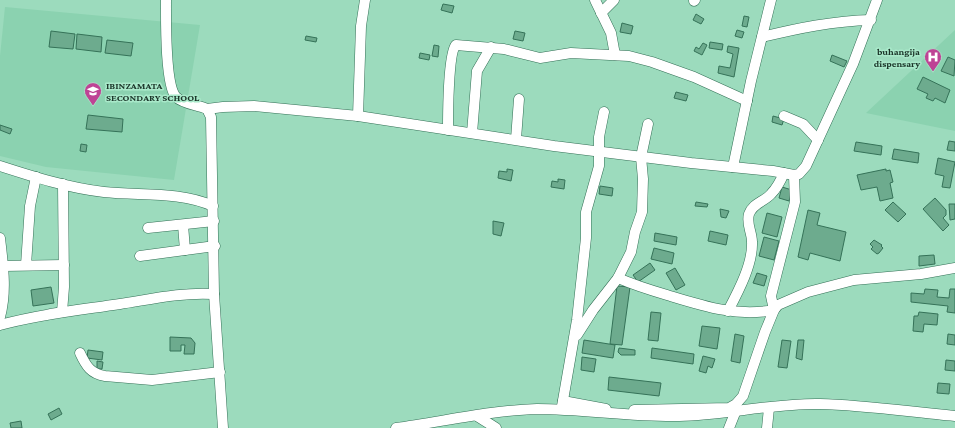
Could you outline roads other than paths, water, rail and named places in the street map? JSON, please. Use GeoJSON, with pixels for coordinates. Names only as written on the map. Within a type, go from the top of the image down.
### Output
{"type":"FeatureCollection","features":[{"type":"Feature","properties":{"kind":"street"},"geometry":{"type":"LineString","coordinates":[[166,0],[168,69],[173,93],[184,102],[207,109],[223,106],[254,106],[358,116],[598,152],[789,174],[799,174],[806,166],[871,20],[877,0]]}},
{"type":"Feature","properties":{"kind":"street"},"geometry":{"type":"LineString","coordinates":[[358,116],[361,26],[365,0]]}},
{"type":"Feature","properties":{"kind":"street"},"geometry":{"type":"LineString","coordinates":[[595,0],[611,33],[615,54]]}},
{"type":"Feature","properties":{"kind":"street"},"geometry":{"type":"LineString","coordinates":[[601,13],[614,0]]}},
{"type":"Feature","properties":{"kind":"street"},"geometry":{"type":"LineString","coordinates":[[733,167],[770,0]]}},
{"type":"Feature","properties":{"kind":"street"},"geometry":{"type":"LineString","coordinates":[[762,37],[816,24],[871,20]]}},
{"type":"Feature","properties":{"kind":"street"},"geometry":{"type":"LineString","coordinates":[[448,130],[449,83],[454,46],[462,45],[504,49],[540,58],[571,53],[615,54],[637,57],[666,66],[713,84],[747,101]]}},
{"type":"Feature","properties":{"kind":"street"},"geometry":{"type":"LineString","coordinates":[[472,133],[477,71],[491,48]]}},
{"type":"Feature","properties":{"kind":"street"},"geometry":{"type":"LineString","coordinates":[[516,139],[519,99]]}},
{"type":"Feature","properties":{"kind":"street"},"geometry":{"type":"LineString","coordinates":[[207,109],[211,117],[215,246],[214,294],[223,428]]}},
{"type":"Feature","properties":{"kind":"street"},"geometry":{"type":"LineString","coordinates":[[562,405],[574,339],[586,238],[586,212],[599,166],[598,152],[604,112]]}},
{"type":"Feature","properties":{"kind":"street"},"geometry":{"type":"LineString","coordinates":[[784,116],[803,124],[818,140]]}},
{"type":"Feature","properties":{"kind":"street"},"geometry":{"type":"LineString","coordinates":[[574,339],[593,310],[618,278],[629,257],[635,232],[641,216],[643,179],[641,157],[648,124]]}},
{"type":"Feature","properties":{"kind":"street"},"geometry":{"type":"LineString","coordinates":[[0,166],[63,184],[105,192],[184,197],[200,200],[213,206]]}},
{"type":"Feature","properties":{"kind":"street"},"geometry":{"type":"LineString","coordinates":[[774,310],[772,303],[772,289],[795,202],[789,174]]}},
{"type":"Feature","properties":{"kind":"street"},"geometry":{"type":"LineString","coordinates":[[728,311],[744,276],[752,249],[752,240],[748,220],[749,213],[756,204],[771,195],[789,174]]}},
{"type":"Feature","properties":{"kind":"street"},"geometry":{"type":"LineString","coordinates":[[26,265],[30,206],[36,177]]}},
{"type":"Feature","properties":{"kind":"street"},"geometry":{"type":"LineString","coordinates":[[62,312],[64,265],[63,184]]}},
{"type":"Feature","properties":{"kind":"street"},"geometry":{"type":"LineString","coordinates":[[148,228],[214,221]]}},
{"type":"Feature","properties":{"kind":"street"},"geometry":{"type":"LineString","coordinates":[[184,225],[185,250]]}},
{"type":"Feature","properties":{"kind":"street"},"geometry":{"type":"LineString","coordinates":[[0,238],[4,292],[0,317]]}},
{"type":"Feature","properties":{"kind":"street"},"geometry":{"type":"LineString","coordinates":[[140,256],[215,246]]}},
{"type":"Feature","properties":{"kind":"street"},"geometry":{"type":"LineString","coordinates":[[3,266],[64,265]]}},
{"type":"Feature","properties":{"kind":"street"},"geometry":{"type":"LineString","coordinates":[[396,428],[451,424],[477,416],[536,410],[562,405],[614,410],[732,407],[741,399],[749,383],[765,332],[774,310],[778,305],[793,298],[839,283],[886,276],[921,274],[955,268]]}},
{"type":"Feature","properties":{"kind":"street"},"geometry":{"type":"LineString","coordinates":[[618,278],[650,291],[697,305],[728,311],[753,313],[774,310]]}},
{"type":"Feature","properties":{"kind":"street"},"geometry":{"type":"LineString","coordinates":[[0,325],[62,312],[177,295],[214,294]]}},
{"type":"Feature","properties":{"kind":"street"},"geometry":{"type":"LineString","coordinates":[[80,354],[91,371],[97,375],[152,380],[220,372]]}},
{"type":"Feature","properties":{"kind":"street"},"geometry":{"type":"LineString","coordinates":[[562,405],[631,416],[685,416],[735,413],[769,408],[821,404],[955,416]]}},
{"type":"Feature","properties":{"kind":"street"},"geometry":{"type":"LineString","coordinates":[[767,428],[769,408]]}},
{"type":"Feature","properties":{"kind":"street"},"geometry":{"type":"LineString","coordinates":[[729,428],[735,413]]}},
{"type":"Feature","properties":{"kind":"street"},"geometry":{"type":"LineString","coordinates":[[477,416],[496,428]]}},
{"type":"Feature","properties":{"kind":"place","name":"buhangija dispensary"},"geometry":{"type":"Point","coordinates":[933,72]}},
{"type":"Feature","properties":{"kind":"place","name":"IBINZAMATA SECONDARY SCHOOL"},"geometry":{"type":"Point","coordinates":[93,106]}}]}
